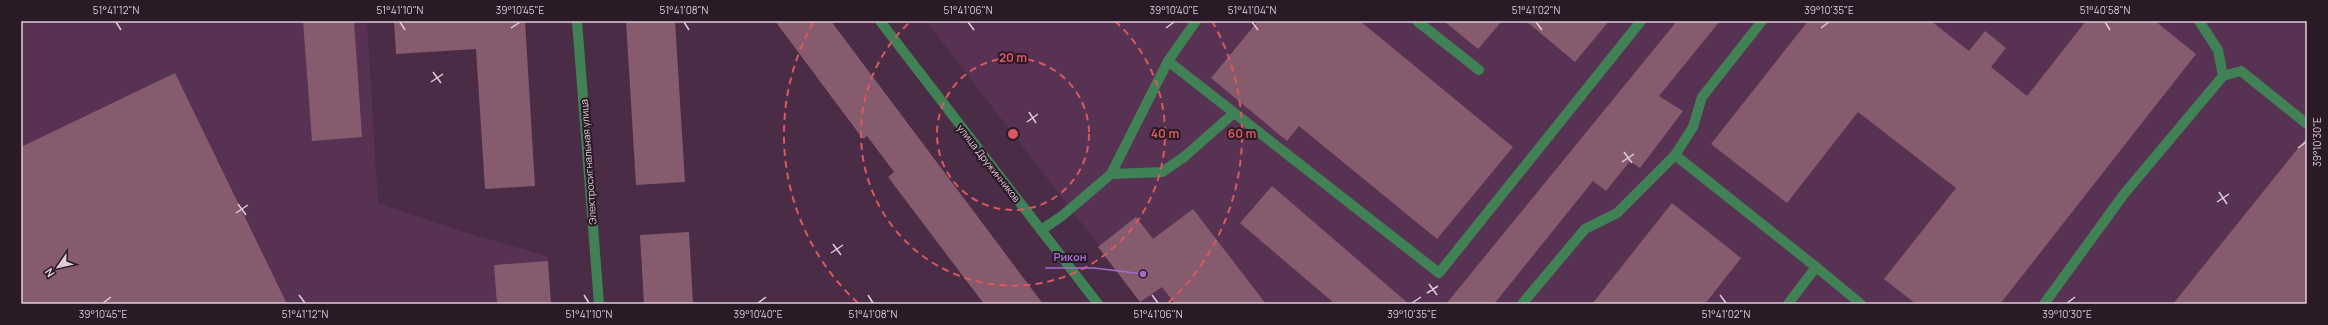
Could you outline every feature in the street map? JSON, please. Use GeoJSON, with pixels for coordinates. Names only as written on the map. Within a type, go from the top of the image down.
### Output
{"type":"FeatureCollection","features":[{"type":"Feature","properties":{"kind":"street","name":"Электросигнальная улица"},"geometry":{"type":"LineString","coordinates":[[577,21],[599,304]]}},
{"type":"Feature","properties":{"kind":"street","name":"улица Дружинников"},"geometry":{"type":"LineString","coordinates":[[880,21],[1098,304]]}},
{"type":"Feature","properties":{"kind":"street"},"geometry":{"type":"LineString","coordinates":[[1041,230],[1062,216],[1111,174],[1168,61],[1196,21]]}},
{"type":"Feature","properties":{"kind":"street"},"geometry":{"type":"LineString","coordinates":[[1417,21],[1479,70]]}},
{"type":"Feature","properties":{"kind":"street"},"geometry":{"type":"LineString","coordinates":[[1168,61],[1439,273],[1641,21]]}},
{"type":"Feature","properties":{"kind":"street"},"geometry":{"type":"LineString","coordinates":[[1522,304],[1585,229],[1617,212],[1675,155],[1693,127],[1702,97],[1762,21]]}},
{"type":"Feature","properties":{"kind":"street"},"geometry":{"type":"LineString","coordinates":[[2200,21],[2218,50],[2224,76]]}},
{"type":"Feature","properties":{"kind":"street"},"geometry":{"type":"LineString","coordinates":[[2044,304],[2124,194],[2224,76],[2241,71],[2307,124]]}},
{"type":"Feature","properties":{"kind":"street"},"geometry":{"type":"LineString","coordinates":[[1111,174],[1162,172],[1184,157],[1234,113]]}},
{"type":"Feature","properties":{"kind":"street"},"geometry":{"type":"LineString","coordinates":[[1675,155],[1861,304]]}},
{"type":"Feature","properties":{"kind":"street"},"geometry":{"type":"LineString","coordinates":[[1788,304],[1816,267]]}},
{"type":"Feature","properties":{"kind":"shaded area"},"geometry":{"type":"Polygon","coordinates":[[[21,21],[367,21],[378,203],[464,232],[547,256],[551,304],[21,304],[21,21]]]}},
{"type":"Feature","properties":{"kind":"shaded area"},"geometry":{"type":"Polygon","coordinates":[[[926,21],[2307,21],[2307,304],[1144,304],[926,21]]]}},
{"type":"Feature","properties":{"kind":"building"},"geometry":{"type":"Polygon","coordinates":[[[303,21],[354,21],[362,137],[312,141],[303,21]]]}},
{"type":"Feature","properties":{"kind":"building"},"geometry":{"type":"Polygon","coordinates":[[[394,21],[525,21],[535,186],[485,189],[476,49],[396,54],[394,21]]]}},
{"type":"Feature","properties":{"kind":"building"},"geometry":{"type":"Polygon","coordinates":[[[626,21],[675,21],[685,182],[636,185],[626,21]]]}},
{"type":"Feature","properties":{"kind":"building"},"geometry":{"type":"Polygon","coordinates":[[[775,21],[831,21],[1043,304],[984,304],[888,177],[894,172],[867,136],[863,139],[775,21]]]}},
{"type":"Feature","properties":{"kind":"building"},"geometry":{"type":"Polygon","coordinates":[[[1258,21],[1360,21],[1513,147],[1437,239],[1299,126],[1287,141],[1211,78],[1258,21]]]}},
{"type":"Feature","properties":{"kind":"building"},"geometry":{"type":"Polygon","coordinates":[[[1444,21],[1502,21],[1478,49],[1444,21]]]}},
{"type":"Feature","properties":{"kind":"building"},"geometry":{"type":"Polygon","coordinates":[[[1526,21],[1609,21],[1575,62],[1526,21]]]}},
{"type":"Feature","properties":{"kind":"building"},"geometry":{"type":"Polygon","coordinates":[[[1677,21],[1720,21],[1659,96],[1683,111],[1640,168],[1630,161],[1606,191],[1593,181],[1494,304],[1446,304],[1677,21]]]}},
{"type":"Feature","properties":{"kind":"building"},"geometry":{"type":"Polygon","coordinates":[[[1808,21],[1931,21],[1969,51],[1985,31],[2006,48],[1991,67],[2027,96],[2086,21],[2155,21],[2196,54],[2000,304],[1916,304],[1884,279],[1956,188],[1858,112],[1787,203],[1711,144],[1808,21]]]}},
{"type":"Feature","properties":{"kind":"building"},"geometry":{"type":"Polygon","coordinates":[[[175,73],[287,304],[21,304],[21,147],[175,73]]]}},
{"type":"Feature","properties":{"kind":"building"},"geometry":{"type":"Polygon","coordinates":[[[2307,137],[2307,304],[2173,304],[2307,137]]]}},
{"type":"Feature","properties":{"kind":"building"},"geometry":{"type":"Polygon","coordinates":[[[1272,186],[1409,304],[1335,304],[1240,223],[1272,186]]]}},
{"type":"Feature","properties":{"kind":"building"},"geometry":{"type":"Polygon","coordinates":[[[1672,203],[1741,258],[1705,304],[1592,304],[1672,203]]]}},
{"type":"Feature","properties":{"kind":"building"},"geometry":{"type":"Polygon","coordinates":[[[1193,209],[1266,304],[1175,304],[1162,287],[1140,302],[1098,247],[1136,217],[1153,239],[1193,209]]]}},
{"type":"Feature","properties":{"kind":"building"},"geometry":{"type":"Polygon","coordinates":[[[689,232],[693,304],[644,304],[640,235],[689,232]]]}},
{"type":"Feature","properties":{"kind":"building"},"geometry":{"type":"Polygon","coordinates":[[[548,261],[551,304],[497,304],[494,265],[548,261]]]}},
{"type":"Feature","properties":{"kind":"place","name":"Рикон"},"geometry":{"type":"Point","coordinates":[1143,274]}}]}
